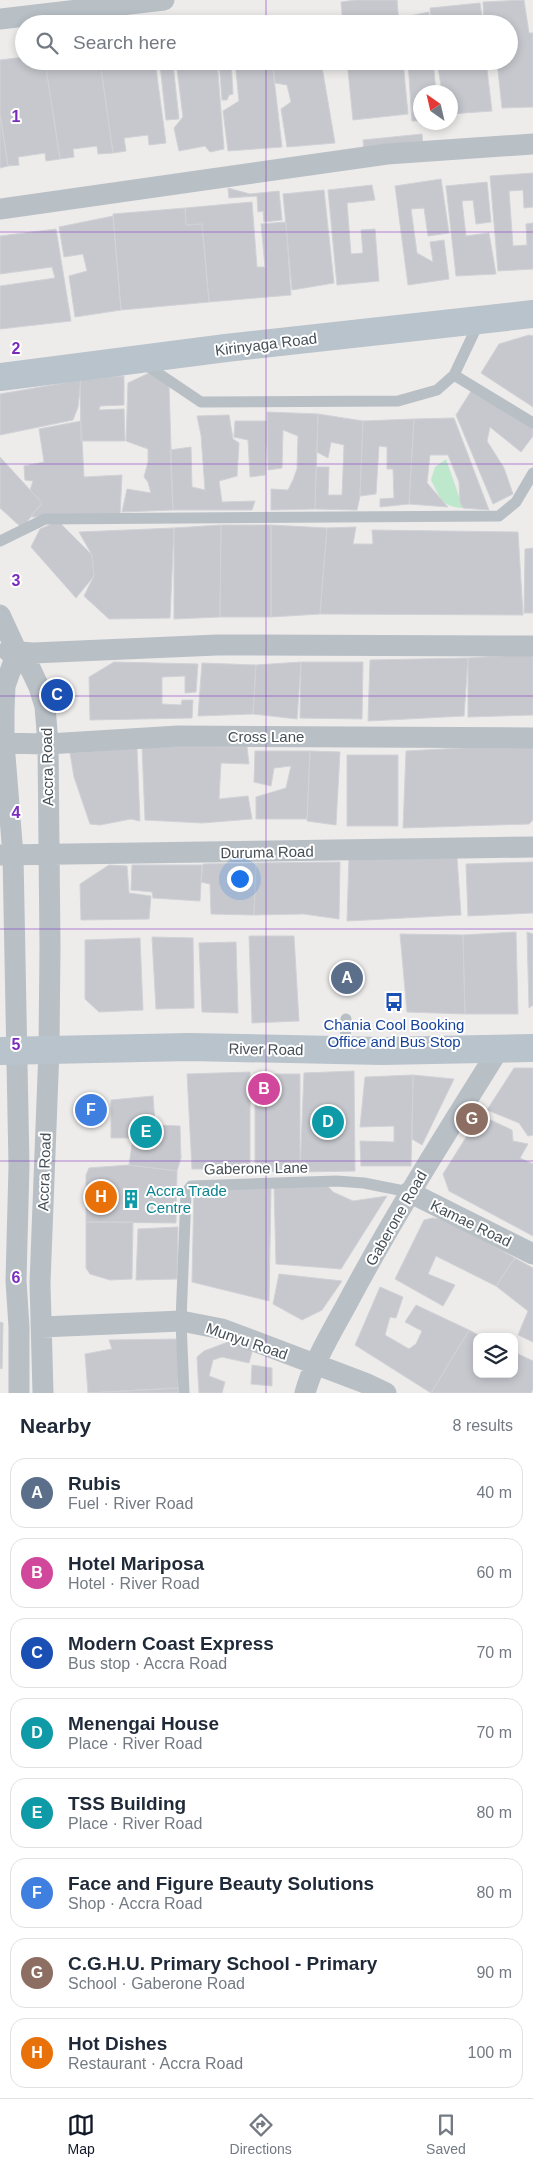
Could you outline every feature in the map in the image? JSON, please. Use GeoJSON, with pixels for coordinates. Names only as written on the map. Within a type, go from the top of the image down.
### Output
{"type":"FeatureCollection","features":[{"type":"Feature","properties":{"kind":"street"},"geometry":{"type":"LineString","coordinates":[[35,15],[164,0]]}},
{"type":"Feature","properties":{"kind":"street"},"geometry":{"type":"LineString","coordinates":[[0,19],[15,17]]}},
{"type":"Feature","properties":{"kind":"street"},"geometry":{"type":"LineString","coordinates":[[0,209],[386,154],[533,144]]}},
{"type":"Feature","properties":{"kind":"street","name":"Kirinyaga Road"},"geometry":{"type":"LineString","coordinates":[[0,377],[481,318],[533,314]]}},
{"type":"Feature","properties":{"kind":"street"},"geometry":{"type":"LineString","coordinates":[[0,615],[8,652],[217,645],[533,646]]}},
{"type":"Feature","properties":{"kind":"street","name":"Accra Road"},"geometry":{"type":"LineString","coordinates":[[8,652],[2,743],[7,855],[8,1281],[19,1393]]}},
{"type":"Feature","properties":{"kind":"street","name":"Accra Road"},"geometry":{"type":"LineString","coordinates":[[8,652],[31,670],[39,687],[45,706],[48,744],[50,946],[49,1049],[41,1273],[43,1393]]}},
{"type":"Feature","properties":{"kind":"street","name":"Cross Lane"},"geometry":{"type":"LineString","coordinates":[[2,743],[48,744],[178,736],[533,738]]}},
{"type":"Feature","properties":{"kind":"street","name":"Duruma Road"},"geometry":{"type":"LineString","coordinates":[[7,855],[48,856],[533,847]]}},
{"type":"Feature","properties":{"kind":"street","name":"River Road"},"geometry":{"type":"LineString","coordinates":[[8,1050],[190,1047],[345,1051],[533,1048]]}},
{"type":"Feature","properties":{"kind":"street","name":"Gaberone Road"},"geometry":{"type":"LineString","coordinates":[[305,1393],[316,1364],[364,1271],[409,1192],[499,1049]]}},
{"type":"Feature","properties":{"kind":"street","name":"Kamae Road"},"geometry":{"type":"LineString","coordinates":[[409,1192],[533,1254]]}},
{"type":"Feature","properties":{"kind":"street","name":"Munyu Road"},"geometry":{"type":"LineString","coordinates":[[42,1326],[181,1321],[222,1329],[316,1364],[386,1393]]}},
{"type":"Feature","properties":{"kind":"lane"},"geometry":{"type":"LineString","coordinates":[[137,359],[201,402],[398,400],[437,390],[454,375],[481,318]]}},
{"type":"Feature","properties":{"kind":"lane"},"geometry":{"type":"LineString","coordinates":[[454,375],[533,424]]}},
{"type":"Feature","properties":{"kind":"lane"},"geometry":{"type":"LineString","coordinates":[[0,541],[45,519],[499,516],[516,502],[533,474]]}},
{"type":"Feature","properties":{"kind":"lane"},"geometry":{"type":"LineString","coordinates":[[345,1051],[346,1020]]}},
{"type":"Feature","properties":{"kind":"lane","name":"Gaberone Lane"},"geometry":{"type":"LineString","coordinates":[[184,1393],[181,1321],[186,1193],[191,1186],[336,1181],[364,1183],[409,1192]]}},
{"type":"Feature","properties":{"kind":"green space"},"geometry":{"type":"Polygon","coordinates":[[[446,459],[463,508],[450,506],[446,503],[437,492],[431,480],[435,467],[446,459]]]}},
{"type":"Feature","properties":{"kind":"building"},"geometry":{"type":"Polygon","coordinates":[[[397,0],[398,15],[342,15],[341,2],[397,0]]]}},
{"type":"Feature","properties":{"kind":"building"},"geometry":{"type":"Polygon","coordinates":[[[524,0],[529,33],[533,33],[533,107],[502,108],[498,70],[518,70],[518,15],[484,15],[483,2],[524,0]]]}},
{"type":"Feature","properties":{"kind":"building"},"geometry":{"type":"Polygon","coordinates":[[[480,3],[482,15],[431,15],[430,8],[480,3]]]}},
{"type":"Feature","properties":{"kind":"building"},"geometry":{"type":"Polygon","coordinates":[[[429,12],[429,15],[415,15],[429,12]]]}},
{"type":"Feature","properties":{"kind":"building"},"geometry":{"type":"Polygon","coordinates":[[[15,58],[15,70],[46,70],[60,159],[46,161],[45,153],[18,157],[19,165],[8,166],[0,114],[0,60],[15,58]]]}},
{"type":"Feature","properties":{"kind":"building"},"geometry":{"type":"Polygon","coordinates":[[[46,70],[101,70],[113,153],[98,154],[97,146],[73,149],[74,157],[60,159],[46,70]]]}},
{"type":"Feature","properties":{"kind":"building"},"geometry":{"type":"Polygon","coordinates":[[[101,70],[156,70],[166,143],[149,145],[148,135],[124,138],[126,151],[113,153],[101,70]]]}},
{"type":"Feature","properties":{"kind":"building"},"geometry":{"type":"Polygon","coordinates":[[[161,70],[174,70],[179,119],[166,120],[161,70]]]}},
{"type":"Feature","properties":{"kind":"building"},"geometry":{"type":"Polygon","coordinates":[[[177,70],[218,70],[224,149],[210,152],[205,146],[179,151],[174,128],[183,117],[177,70]]]}},
{"type":"Feature","properties":{"kind":"building"},"geometry":{"type":"Polygon","coordinates":[[[220,70],[232,70],[233,94],[229,95],[227,100],[222,100],[220,70]]]}},
{"type":"Feature","properties":{"kind":"building"},"geometry":{"type":"Polygon","coordinates":[[[236,70],[273,70],[282,147],[228,151],[223,111],[239,101],[236,70]]]}},
{"type":"Feature","properties":{"kind":"building"},"geometry":{"type":"Polygon","coordinates":[[[274,70],[323,70],[335,143],[287,147],[281,109],[291,102],[287,85],[275,83],[274,70]]]}},
{"type":"Feature","properties":{"kind":"building"},"geometry":{"type":"Polygon","coordinates":[[[348,70],[404,70],[408,114],[353,120],[348,70]]]}},
{"type":"Feature","properties":{"kind":"building"},"geometry":{"type":"Polygon","coordinates":[[[409,70],[434,70],[435,85],[413,85],[413,121],[409,70]]]}},
{"type":"Feature","properties":{"kind":"building"},"geometry":{"type":"Polygon","coordinates":[[[438,70],[487,70],[492,111],[458,113],[458,85],[441,85],[438,70]]]}},
{"type":"Feature","properties":{"kind":"building"},"geometry":{"type":"Polygon","coordinates":[[[0,114],[8,166],[0,168],[0,114]]]}},
{"type":"Feature","properties":{"kind":"building"},"geometry":{"type":"Polygon","coordinates":[[[422,134],[423,146],[364,152],[363,140],[422,134]]]}},
{"type":"Feature","properties":{"kind":"building"},"geometry":{"type":"Polygon","coordinates":[[[533,173],[533,207],[524,208],[523,190],[509,191],[513,246],[527,245],[526,224],[533,223],[533,269],[498,271],[490,176],[533,173]]]}},
{"type":"Feature","properties":{"kind":"building"},"geometry":{"type":"Polygon","coordinates":[[[441,179],[449,233],[428,236],[424,208],[411,209],[417,253],[433,262],[430,242],[444,240],[449,279],[408,285],[395,186],[441,179]]]}},
{"type":"Feature","properties":{"kind":"building"},"geometry":{"type":"Polygon","coordinates":[[[487,182],[491,222],[476,224],[473,200],[462,201],[466,236],[489,233],[496,274],[456,276],[446,186],[487,182]]]}},
{"type":"Feature","properties":{"kind":"building"},"geometry":{"type":"Polygon","coordinates":[[[372,185],[375,200],[347,203],[351,254],[363,253],[361,230],[375,229],[379,281],[337,285],[328,190],[372,185]]]}},
{"type":"Feature","properties":{"kind":"building"},"geometry":{"type":"Polygon","coordinates":[[[228,188],[250,194],[279,191],[282,220],[264,222],[263,211],[258,212],[257,196],[229,198],[228,188]]]}},
{"type":"Feature","properties":{"kind":"building"},"geometry":{"type":"Polygon","coordinates":[[[324,190],[334,283],[292,290],[283,194],[324,190]]]}},
{"type":"Feature","properties":{"kind":"building"},"geometry":{"type":"Polygon","coordinates":[[[252,202],[257,267],[265,267],[261,224],[286,222],[291,295],[209,302],[202,224],[186,225],[185,208],[252,202]]]}},
{"type":"Feature","properties":{"kind":"building"},"geometry":{"type":"Polygon","coordinates":[[[185,208],[186,225],[202,224],[209,302],[121,310],[113,214],[185,208]]]}},
{"type":"Feature","properties":{"kind":"building"},"geometry":{"type":"Polygon","coordinates":[[[113,216],[121,310],[75,317],[69,276],[87,271],[83,254],[64,257],[59,227],[113,216]]]}},
{"type":"Feature","properties":{"kind":"building"},"geometry":{"type":"Polygon","coordinates":[[[56,229],[71,321],[0,329],[0,286],[55,278],[52,267],[0,274],[0,236],[56,229]]]}},
{"type":"Feature","properties":{"kind":"building"},"geometry":{"type":"Polygon","coordinates":[[[529,335],[533,336],[533,407],[481,373],[499,344],[529,335]]]}},
{"type":"Feature","properties":{"kind":"building"},"geometry":{"type":"Polygon","coordinates":[[[149,373],[169,385],[173,510],[122,512],[127,489],[151,493],[148,482],[144,477],[148,462],[148,449],[126,441],[128,383],[149,373]]]}},
{"type":"Feature","properties":{"kind":"building"},"geometry":{"type":"Polygon","coordinates":[[[124,376],[124,405],[100,406],[99,410],[124,409],[125,441],[81,441],[80,377],[124,376]]]}},
{"type":"Feature","properties":{"kind":"building"},"geometry":{"type":"Polygon","coordinates":[[[81,380],[78,407],[73,420],[0,435],[0,394],[81,380]]]}},
{"type":"Feature","properties":{"kind":"building"},"geometry":{"type":"Polygon","coordinates":[[[473,388],[533,427],[533,436],[521,452],[490,427],[487,441],[504,468],[513,494],[493,504],[456,415],[473,388]]]}},
{"type":"Feature","properties":{"kind":"building"},"geometry":{"type":"Polygon","coordinates":[[[267,412],[318,414],[315,509],[271,510],[271,489],[288,490],[293,480],[297,469],[298,436],[283,430],[282,468],[268,470],[267,412]]]}},
{"type":"Feature","properties":{"kind":"building"},"geometry":{"type":"Polygon","coordinates":[[[318,414],[363,421],[360,496],[357,510],[315,509],[316,467],[329,467],[328,495],[342,495],[344,445],[331,442],[328,458],[317,452],[318,414]]]}},
{"type":"Feature","properties":{"kind":"building"},"geometry":{"type":"Polygon","coordinates":[[[229,415],[233,439],[239,443],[237,476],[219,481],[222,502],[255,501],[252,510],[173,510],[170,450],[191,447],[192,487],[205,490],[201,435],[197,416],[229,415]]]}},
{"type":"Feature","properties":{"kind":"building"},"geometry":{"type":"Polygon","coordinates":[[[454,418],[489,510],[463,508],[460,502],[459,482],[448,455],[430,455],[427,483],[448,507],[409,504],[414,419],[454,418]]]}},
{"type":"Feature","properties":{"kind":"building"},"geometry":{"type":"Polygon","coordinates":[[[414,419],[409,504],[380,507],[380,499],[394,498],[393,469],[387,469],[387,447],[379,446],[376,494],[360,496],[363,421],[414,419]]]}},
{"type":"Feature","properties":{"kind":"building"},"geometry":{"type":"Polygon","coordinates":[[[81,421],[84,477],[122,475],[120,516],[30,517],[42,503],[30,490],[33,481],[25,480],[24,466],[44,462],[39,429],[81,421]]]}},
{"type":"Feature","properties":{"kind":"building"},"geometry":{"type":"Polygon","coordinates":[[[235,421],[267,421],[265,475],[250,477],[248,440],[234,437],[235,421]]]}},
{"type":"Feature","properties":{"kind":"building"},"geometry":{"type":"Polygon","coordinates":[[[0,457],[42,503],[22,528],[0,508],[0,457]]]}},
{"type":"Feature","properties":{"kind":"building"},"geometry":{"type":"Polygon","coordinates":[[[58,521],[92,555],[94,576],[76,598],[31,547],[40,529],[58,521]]]}},
{"type":"Feature","properties":{"kind":"building"},"geometry":{"type":"Polygon","coordinates":[[[221,525],[220,617],[174,619],[174,528],[221,525]]]}},
{"type":"Feature","properties":{"kind":"building"},"geometry":{"type":"Polygon","coordinates":[[[221,525],[271,525],[271,617],[220,617],[221,525]]]}},
{"type":"Feature","properties":{"kind":"building"},"geometry":{"type":"Polygon","coordinates":[[[271,525],[327,528],[320,614],[271,617],[271,525]]]}},
{"type":"Feature","properties":{"kind":"building"},"geometry":{"type":"Polygon","coordinates":[[[356,527],[353,544],[373,544],[372,530],[518,532],[523,615],[320,614],[327,528],[356,527]]]}},
{"type":"Feature","properties":{"kind":"building"},"geometry":{"type":"Polygon","coordinates":[[[174,528],[170,618],[109,619],[84,596],[94,576],[92,555],[79,532],[174,528]]]}},
{"type":"Feature","properties":{"kind":"building"},"geometry":{"type":"Polygon","coordinates":[[[533,548],[533,613],[524,613],[525,549],[533,548]]]}},
{"type":"Feature","properties":{"kind":"building"},"geometry":{"type":"Polygon","coordinates":[[[533,654],[533,715],[468,717],[468,658],[533,654]]]}},
{"type":"Feature","properties":{"kind":"building"},"geometry":{"type":"Polygon","coordinates":[[[468,658],[464,716],[368,721],[370,660],[468,658]]]}},
{"type":"Feature","properties":{"kind":"building"},"geometry":{"type":"Polygon","coordinates":[[[114,662],[198,664],[196,692],[185,693],[185,676],[162,677],[162,704],[181,705],[182,700],[193,700],[192,718],[90,720],[89,677],[114,662]]]}},
{"type":"Feature","properties":{"kind":"building"},"geometry":{"type":"Polygon","coordinates":[[[301,662],[297,719],[253,714],[256,665],[301,662]]]}},
{"type":"Feature","properties":{"kind":"building"},"geometry":{"type":"Polygon","coordinates":[[[301,662],[363,662],[362,719],[300,718],[301,662]]]}},
{"type":"Feature","properties":{"kind":"building"},"geometry":{"type":"Polygon","coordinates":[[[202,663],[256,665],[253,714],[198,716],[202,663]]]}},
{"type":"Feature","properties":{"kind":"building"},"geometry":{"type":"Polygon","coordinates":[[[533,744],[533,820],[529,824],[403,828],[406,751],[533,744]]]}},
{"type":"Feature","properties":{"kind":"building"},"geometry":{"type":"Polygon","coordinates":[[[142,746],[247,747],[249,764],[221,763],[219,799],[248,796],[252,819],[202,823],[145,820],[142,746]]]}},
{"type":"Feature","properties":{"kind":"building"},"geometry":{"type":"Polygon","coordinates":[[[137,748],[140,821],[131,819],[100,825],[90,824],[74,777],[70,753],[137,748]]]}},
{"type":"Feature","properties":{"kind":"building"},"geometry":{"type":"Polygon","coordinates":[[[255,751],[310,751],[307,819],[256,819],[256,797],[286,788],[291,766],[274,768],[271,786],[254,782],[255,751]]]}},
{"type":"Feature","properties":{"kind":"building"},"geometry":{"type":"Polygon","coordinates":[[[310,751],[340,752],[336,825],[307,821],[310,751]]]}},
{"type":"Feature","properties":{"kind":"building"},"geometry":{"type":"Polygon","coordinates":[[[347,755],[398,755],[398,826],[347,826],[347,755]]]}},
{"type":"Feature","properties":{"kind":"building"},"geometry":{"type":"Polygon","coordinates":[[[349,857],[457,857],[461,915],[347,921],[349,857]]]}},
{"type":"Feature","properties":{"kind":"building"},"geometry":{"type":"Polygon","coordinates":[[[340,862],[339,919],[304,914],[254,915],[256,863],[340,862]]]}},
{"type":"Feature","properties":{"kind":"building"},"geometry":{"type":"Polygon","coordinates":[[[533,862],[533,913],[468,916],[466,864],[533,862]]]}},
{"type":"Feature","properties":{"kind":"building"},"geometry":{"type":"Polygon","coordinates":[[[256,863],[254,915],[211,914],[210,884],[201,882],[203,864],[256,863]]]}},
{"type":"Feature","properties":{"kind":"building"},"geometry":{"type":"Polygon","coordinates":[[[109,865],[127,866],[129,893],[151,896],[149,919],[81,920],[80,884],[109,865]]]}},
{"type":"Feature","properties":{"kind":"building"},"geometry":{"type":"Polygon","coordinates":[[[132,865],[202,865],[200,901],[153,898],[152,892],[131,890],[132,865]]]}},
{"type":"Feature","properties":{"kind":"building"},"geometry":{"type":"Polygon","coordinates":[[[516,932],[518,1014],[465,1014],[463,935],[516,932]]]}},
{"type":"Feature","properties":{"kind":"building"},"geometry":{"type":"Polygon","coordinates":[[[527,932],[533,934],[533,1005],[529,1008],[527,932]]]}},
{"type":"Feature","properties":{"kind":"building"},"geometry":{"type":"Polygon","coordinates":[[[400,934],[463,935],[465,1014],[407,1012],[400,934]]]}},
{"type":"Feature","properties":{"kind":"building"},"geometry":{"type":"Polygon","coordinates":[[[249,936],[294,936],[299,1021],[252,1023],[249,936]]]}},
{"type":"Feature","properties":{"kind":"building"},"geometry":{"type":"Polygon","coordinates":[[[152,937],[193,938],[194,1008],[156,1009],[152,937]]]}},
{"type":"Feature","properties":{"kind":"building"},"geometry":{"type":"Polygon","coordinates":[[[140,938],[143,1010],[99,1012],[85,999],[85,940],[140,938]]]}},
{"type":"Feature","properties":{"kind":"building"},"geometry":{"type":"Polygon","coordinates":[[[236,942],[238,1013],[202,1012],[199,943],[236,942]]]}},
{"type":"Feature","properties":{"kind":"building"},"geometry":{"type":"Polygon","coordinates":[[[514,1068],[533,1068],[533,1135],[528,1136],[519,1123],[487,1110],[514,1068]]]}},
{"type":"Feature","properties":{"kind":"building"},"geometry":{"type":"Polygon","coordinates":[[[354,1071],[355,1171],[300,1172],[304,1073],[354,1071]]]}},
{"type":"Feature","properties":{"kind":"building"},"geometry":{"type":"Polygon","coordinates":[[[250,1072],[250,1169],[192,1169],[187,1074],[250,1072]]]}},
{"type":"Feature","properties":{"kind":"building"},"geometry":{"type":"Polygon","coordinates":[[[255,1074],[300,1074],[300,1172],[255,1171],[255,1074]]]}},
{"type":"Feature","properties":{"kind":"building"},"geometry":{"type":"Polygon","coordinates":[[[413,1075],[454,1079],[422,1145],[412,1139],[413,1075]]]}},
{"type":"Feature","properties":{"kind":"building"},"geometry":{"type":"Polygon","coordinates":[[[413,1075],[411,1166],[361,1166],[360,1141],[394,1142],[394,1126],[360,1127],[365,1077],[413,1075]]]}},
{"type":"Feature","properties":{"kind":"building"},"geometry":{"type":"Polygon","coordinates":[[[153,1096],[155,1125],[180,1126],[181,1158],[177,1171],[129,1165],[133,1138],[111,1138],[111,1100],[153,1096]]]}},
{"type":"Feature","properties":{"kind":"building"},"geometry":{"type":"Polygon","coordinates":[[[480,1115],[512,1130],[513,1141],[528,1144],[520,1158],[533,1164],[533,1236],[449,1191],[443,1174],[480,1115]]]}},
{"type":"Feature","properties":{"kind":"building","name":"Accra Trade Centre"},"geometry":{"type":"Polygon","coordinates":[[[129,1165],[177,1171],[176,1223],[86,1222],[86,1175],[89,1168],[129,1165]]]}},
{"type":"Feature","properties":{"kind":"building"},"geometry":{"type":"Polygon","coordinates":[[[326,1184],[333,1192],[353,1201],[387,1196],[341,1269],[276,1264],[274,1187],[326,1184]]]}},
{"type":"Feature","properties":{"kind":"building"},"geometry":{"type":"Polygon","coordinates":[[[194,1187],[271,1187],[269,1301],[192,1282],[194,1187]]]}},
{"type":"Feature","properties":{"kind":"building"},"geometry":{"type":"Polygon","coordinates":[[[433,1218],[448,1220],[515,1258],[496,1286],[436,1256],[428,1274],[455,1285],[443,1306],[395,1279],[424,1220],[433,1218]]]}},
{"type":"Feature","properties":{"kind":"building"},"geometry":{"type":"Polygon","coordinates":[[[86,1222],[133,1222],[132,1279],[110,1280],[90,1274],[86,1268],[86,1222]]]}},
{"type":"Feature","properties":{"kind":"building"},"geometry":{"type":"Polygon","coordinates":[[[178,1227],[177,1279],[136,1280],[138,1229],[178,1227]]]}},
{"type":"Feature","properties":{"kind":"building"},"geometry":{"type":"Polygon","coordinates":[[[515,1258],[533,1268],[533,1342],[518,1335],[528,1311],[496,1286],[515,1258]]]}},
{"type":"Feature","properties":{"kind":"building"},"geometry":{"type":"Polygon","coordinates":[[[279,1274],[342,1281],[322,1310],[302,1320],[273,1304],[279,1274]]]}},
{"type":"Feature","properties":{"kind":"building"},"geometry":{"type":"Polygon","coordinates":[[[380,1287],[403,1297],[396,1318],[390,1317],[385,1335],[409,1349],[416,1344],[422,1331],[405,1322],[416,1305],[469,1330],[431,1393],[355,1345],[380,1287]]]}},
{"type":"Feature","properties":{"kind":"building"},"geometry":{"type":"Polygon","coordinates":[[[0,1322],[3,1323],[2,1369],[0,1368],[0,1322]]]}},
{"type":"Feature","properties":{"kind":"building"},"geometry":{"type":"Polygon","coordinates":[[[469,1330],[475,1333],[473,1333],[473,1378],[518,1378],[518,1354],[533,1361],[533,1389],[531,1393],[431,1393],[469,1330]]]}},
{"type":"Feature","properties":{"kind":"building"},"geometry":{"type":"Polygon","coordinates":[[[179,1339],[178,1388],[88,1393],[85,1354],[112,1349],[109,1340],[179,1339]]]}},
{"type":"Feature","properties":{"kind":"building"},"geometry":{"type":"Polygon","coordinates":[[[236,1339],[254,1345],[249,1363],[222,1357],[213,1360],[209,1376],[225,1382],[222,1393],[199,1393],[197,1357],[204,1351],[236,1339]]]}},
{"type":"Feature","properties":{"kind":"building"},"geometry":{"type":"Polygon","coordinates":[[[252,1365],[272,1368],[272,1386],[251,1384],[252,1365]]]}},
{"type":"Feature","properties":{"kind":"building"},"geometry":{"type":"Polygon","coordinates":[[[178,1388],[178,1393],[88,1393],[178,1388]]]}},
{"type":"Feature","properties":{"kind":"place","name":"Modern Coast Express"},"geometry":{"type":"Point","coordinates":[57,695]}},
{"type":"Feature","properties":{"kind":"place","name":"Rubis"},"geometry":{"type":"Point","coordinates":[347,978]}},
{"type":"Feature","properties":{"kind":"place","name":"Chania Cool Booking Office and Bus Stop"},"geometry":{"type":"Point","coordinates":[394,1002]}},
{"type":"Feature","properties":{"kind":"place","name":"Hotel Mariposa"},"geometry":{"type":"Point","coordinates":[264,1089]}},
{"type":"Feature","properties":{"kind":"place","name":"Face and Figure Beauty Solutions"},"geometry":{"type":"Point","coordinates":[91,1110]}},
{"type":"Feature","properties":{"kind":"place","name":"C.G.H.U. Primary School - Primary"},"geometry":{"type":"Point","coordinates":[472,1119]}},
{"type":"Feature","properties":{"kind":"place","name":"Menengai House"},"geometry":{"type":"Point","coordinates":[328,1122]}},
{"type":"Feature","properties":{"kind":"place","name":"TSS Building"},"geometry":{"type":"Point","coordinates":[146,1132]}},
{"type":"Feature","properties":{"kind":"place","name":"Hot Dishes"},"geometry":{"type":"Point","coordinates":[101,1197]}},
{"type":"Feature","properties":{"kind":"place","name":"Accra Trade Centre"},"geometry":{"type":"Point","coordinates":[131,1199]}}]}
